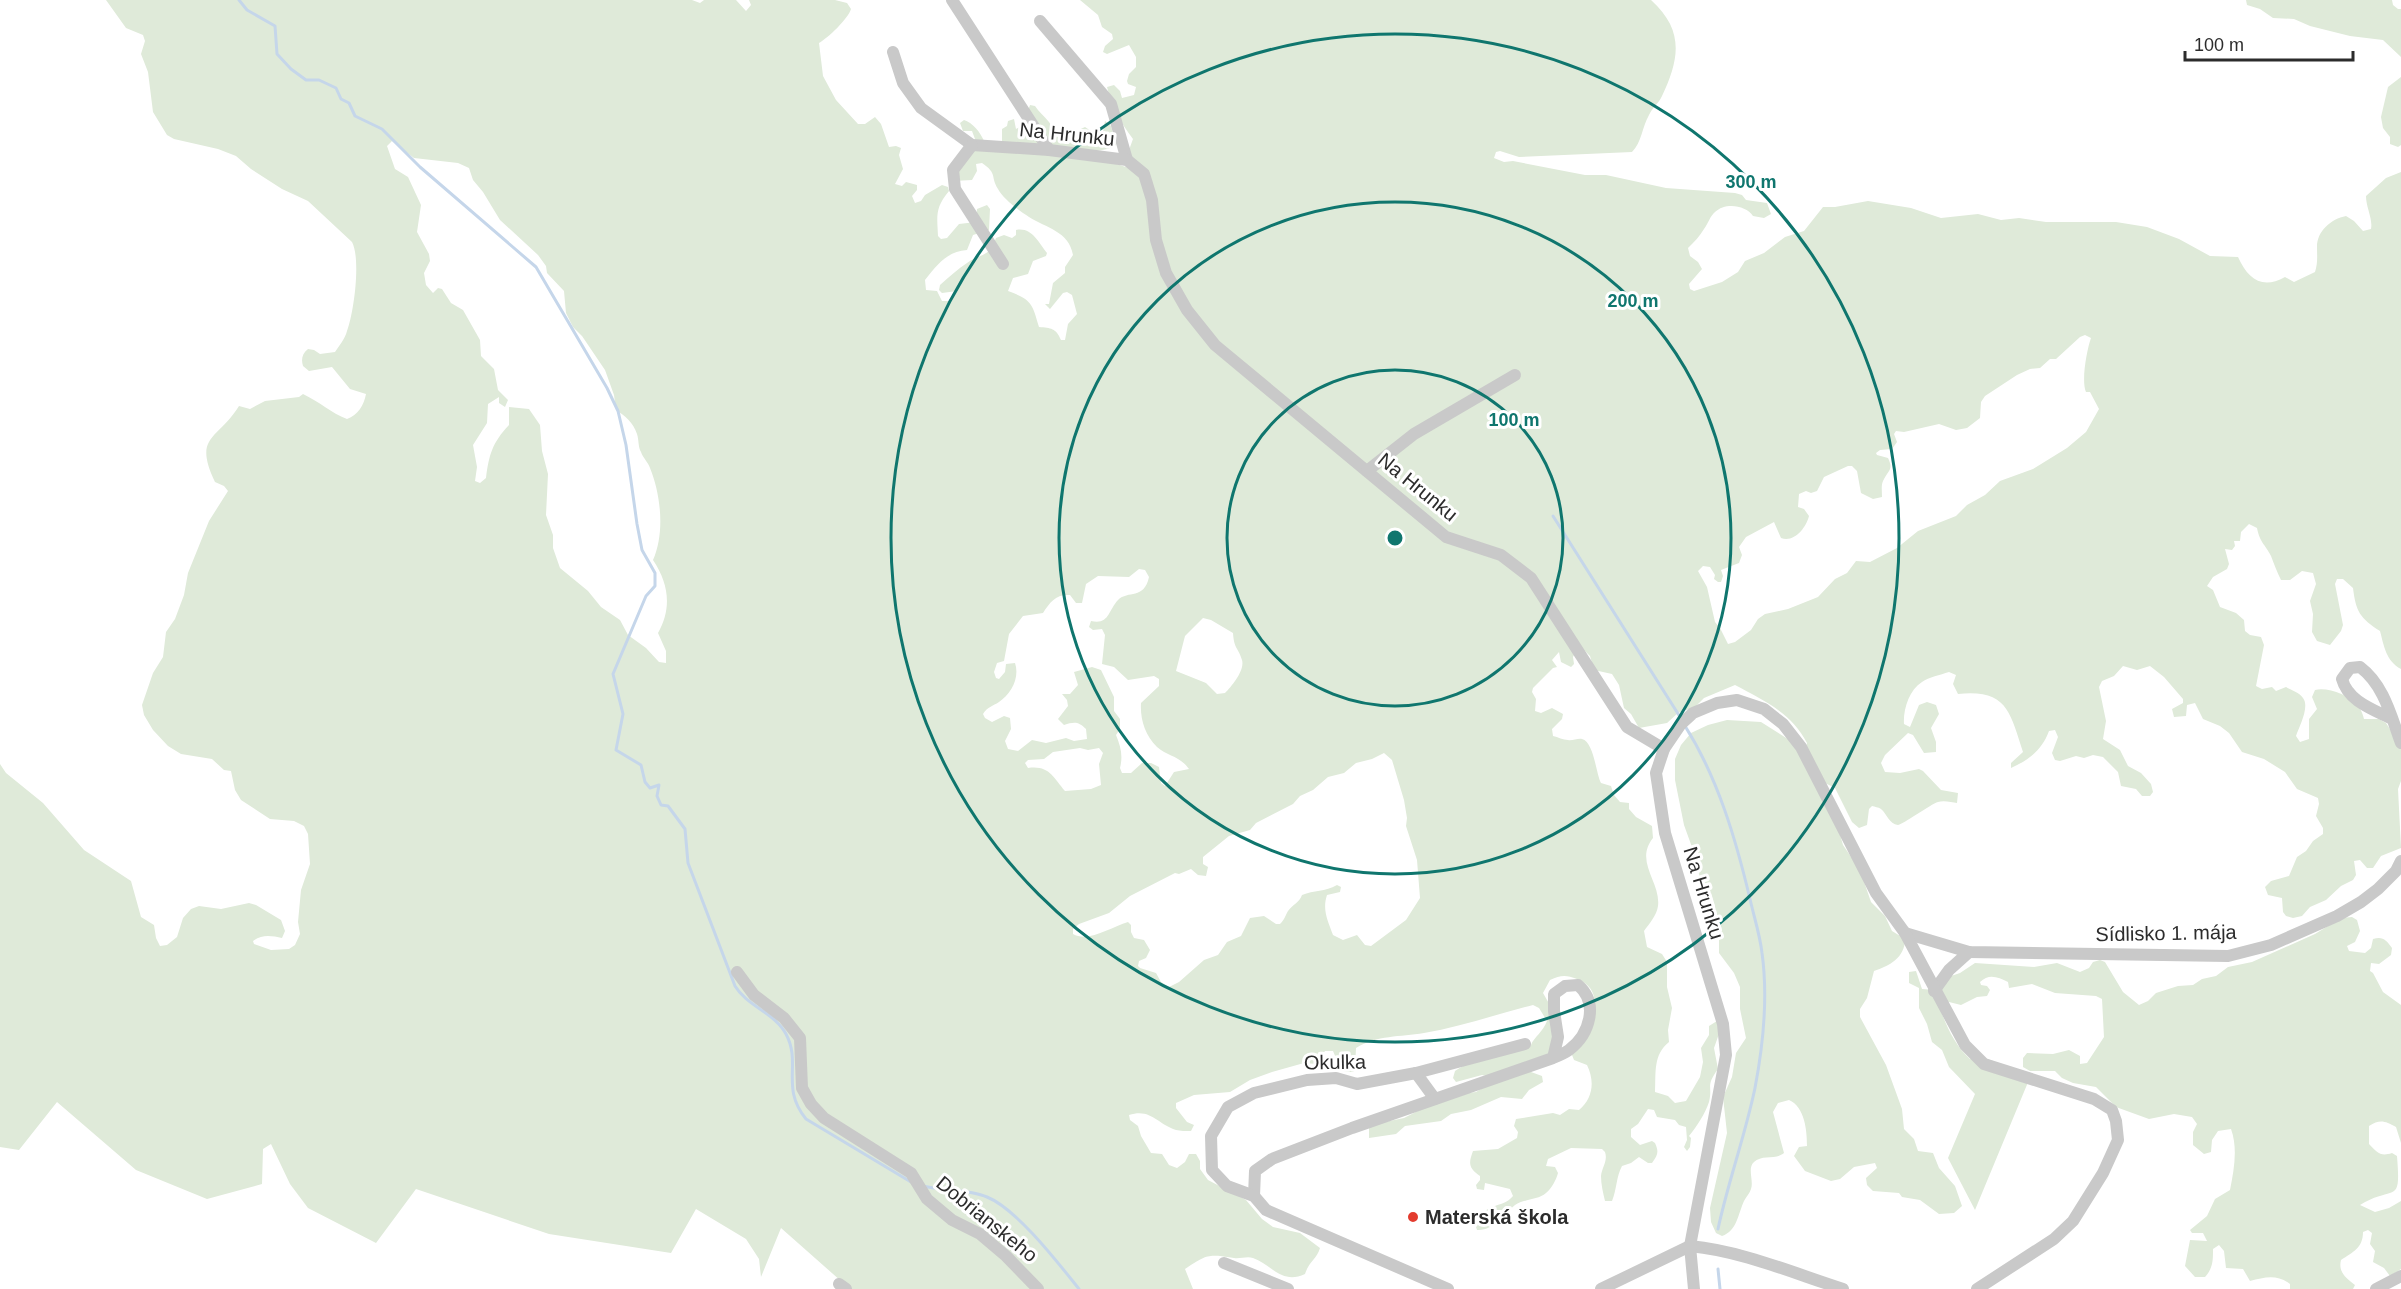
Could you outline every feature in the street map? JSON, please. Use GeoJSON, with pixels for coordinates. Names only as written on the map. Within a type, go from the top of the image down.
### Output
{"type":"FeatureCollection","features":[{"type":"Feature","properties":{"kind":"street"},"geometry":{"type":"LineString","coordinates":[[952,0],[1048,150]]}},
{"type":"Feature","properties":{"kind":"street"},"geometry":{"type":"LineString","coordinates":[[1040,21],[1111,104],[1127,160]]}},
{"type":"Feature","properties":{"kind":"street"},"geometry":{"type":"LineString","coordinates":[[893,52],[903,83],[921,108],[972,145],[953,170],[955,189],[1003,264]]}},
{"type":"Feature","properties":{"kind":"street","name":"Na Hrunku"},"geometry":{"type":"LineString","coordinates":[[972,145],[1048,150],[1127,160],[1144,174],[1152,200],[1156,240],[1166,273],[1187,310],[1215,345],[1446,537],[1501,555],[1531,578],[1627,727],[1664,749],[1656,773],[1665,833],[1723,1024],[1726,1055],[1689,1246],[1694,1289]]}},
{"type":"Feature","properties":{"kind":"street"},"geometry":{"type":"LineString","coordinates":[[1366,471],[1414,434],[1515,375]]}},
{"type":"Feature","properties":{"kind":"street"},"geometry":{"type":"LineString","coordinates":[[2392,719],[2365,706],[2345,690],[2342,679],[2350,668],[2360,667],[2372,676],[2392,719],[2401,743]]}},
{"type":"Feature","properties":{"kind":"street"},"geometry":{"type":"LineString","coordinates":[[1664,749],[1681,724],[1693,713],[1717,703],[1737,700],[1764,709],[1783,724],[1801,747],[1876,893],[1905,933],[1934,991],[1965,1045],[1984,1064],[2094,1100],[2112,1110],[2118,1140],[2103,1173],[2073,1221],[2054,1239],[1977,1289]]}},
{"type":"Feature","properties":{"kind":"street","name":"Sídlisko 1. mája"},"geometry":{"type":"LineString","coordinates":[[1905,933],[1969,952],[2228,956],[2271,945],[2337,916],[2378,889],[2396,871],[2401,861]]}},
{"type":"Feature","properties":{"kind":"street"},"geometry":{"type":"LineString","coordinates":[[1934,991],[1949,970],[1969,952]]}},
{"type":"Feature","properties":{"kind":"street","name":"Dobrianskeho"},"geometry":{"type":"LineString","coordinates":[[737,972],[754,995],[784,1018],[800,1038],[802,1088],[811,1104],[824,1118],[911,1173],[921,1193],[952,1220],[980,1234],[1006,1256],[1038,1289]]}},
{"type":"Feature","properties":{"kind":"street"},"geometry":{"type":"LineString","coordinates":[[1254,1196],[1255,1172],[1272,1159],[1552,1058],[1570,1049],[1585,1031],[1592,1011],[1586,992],[1578,985],[1565,986],[1554,994],[1558,1037],[1552,1058]]}},
{"type":"Feature","properties":{"kind":"street","name":"Okulka"},"geometry":{"type":"LineString","coordinates":[[1448,1289],[1266,1210],[1254,1196],[1227,1186],[1212,1170],[1211,1136],[1228,1107],[1254,1094],[1307,1080],[1336,1078],[1357,1084],[1416,1072],[1525,1044]]}},
{"type":"Feature","properties":{"kind":"street"},"geometry":{"type":"LineString","coordinates":[[1416,1072],[1435,1099]]}},
{"type":"Feature","properties":{"kind":"street"},"geometry":{"type":"LineString","coordinates":[[1601,1289],[1689,1246],[1735,1254],[1843,1289]]}},
{"type":"Feature","properties":{"kind":"street"},"geometry":{"type":"LineString","coordinates":[[1224,1263],[1288,1289]]}},
{"type":"Feature","properties":{"kind":"street"},"geometry":{"type":"LineString","coordinates":[[2376,1289],[2401,1276]]}},
{"type":"Feature","properties":{"kind":"green space"},"geometry":{"type":"Polygon","coordinates":[[[106,0],[692,0],[700,3],[704,0],[736,0],[746,11],[751,5],[749,0],[835,0],[847,3],[851,9],[846,18],[819,43],[823,76],[836,100],[858,124],[865,124],[875,117],[881,124],[889,147],[901,148],[899,155],[903,169],[895,184],[902,186],[906,182],[917,185],[917,190],[912,196],[915,203],[942,185],[948,187],[949,191],[941,202],[938,212],[938,236],[941,239],[947,238],[959,224],[976,222],[977,209],[987,205],[990,209],[989,230],[973,235],[967,250],[953,253],[938,264],[925,280],[926,290],[937,291],[942,301],[951,301],[957,291],[942,293],[939,290],[940,285],[964,265],[987,252],[996,238],[1004,235],[1012,238],[1016,235],[1016,230],[1026,231],[1034,236],[1047,253],[1046,256],[1033,261],[1028,274],[1013,278],[1008,291],[1027,300],[1039,327],[1053,329],[1061,340],[1065,340],[1068,324],[1077,314],[1072,295],[1067,292],[1063,293],[1050,309],[1045,304],[1049,304],[1053,283],[1065,273],[1065,267],[1073,255],[1067,240],[1008,201],[1000,193],[990,170],[982,163],[976,164],[977,171],[972,180],[953,181],[975,139],[972,131],[963,131],[960,123],[964,120],[970,123],[984,141],[1002,142],[1002,129],[1007,126],[1008,121],[1014,119],[1016,129],[1023,125],[1030,105],[1035,106],[1055,133],[1062,138],[1085,127],[1097,140],[1103,132],[1105,121],[1111,126],[1116,145],[1085,154],[1129,168],[1129,150],[1133,139],[1117,115],[1107,87],[1114,85],[1120,91],[1122,98],[1134,95],[1136,87],[1128,84],[1127,81],[1129,74],[1136,67],[1136,57],[1129,45],[1107,54],[1103,52],[1105,46],[1113,39],[1112,34],[1102,27],[1098,15],[1080,0],[1651,0],[1669,22],[1676,45],[1675,57],[1673,69],[1662,96],[1650,112],[1638,144],[1632,152],[1519,157],[1500,151],[1496,152],[1494,158],[1504,162],[1513,161],[1585,175],[1606,175],[1666,188],[1735,193],[1742,195],[1746,200],[1767,203],[1771,214],[1764,218],[1753,216],[1746,209],[1735,206],[1724,207],[1713,214],[1701,234],[1688,248],[1690,256],[1698,262],[1702,269],[1689,284],[1690,289],[1694,291],[1722,282],[1738,272],[1745,261],[1764,253],[1785,237],[1804,231],[1823,207],[1868,201],[1911,208],[1941,218],[1978,214],[2001,220],[2019,218],[2046,222],[2116,222],[2147,227],[2179,239],[2210,256],[2238,257],[2246,271],[2257,280],[2269,282],[2285,277],[2294,282],[2315,272],[2319,236],[2330,223],[2346,216],[2363,231],[2371,229],[2366,196],[2386,178],[2401,172],[2401,669],[2392,662],[2384,648],[2380,631],[2360,614],[2353,588],[2343,579],[2337,579],[2335,584],[2343,625],[2341,631],[2330,645],[2317,641],[2312,632],[2313,614],[2310,601],[2316,584],[2313,573],[2302,571],[2290,580],[2281,580],[2257,528],[2249,524],[2241,532],[2240,541],[2234,541],[2235,546],[2232,550],[2225,549],[2229,564],[2227,569],[2213,577],[2207,586],[2213,590],[2220,607],[2236,613],[2244,620],[2245,631],[2250,635],[2261,637],[2264,645],[2256,686],[2262,689],[2272,687],[2276,691],[2286,687],[2303,698],[2305,712],[2296,736],[2300,742],[2309,739],[2309,719],[2317,709],[2312,697],[2315,690],[2332,691],[2344,695],[2359,707],[2364,719],[2379,719],[2386,723],[2401,746],[2401,781],[2398,789],[2401,848],[2381,856],[2373,868],[2367,868],[2360,860],[2354,861],[2356,875],[2353,880],[2341,886],[2326,900],[2310,907],[2302,916],[2293,918],[2286,916],[2283,912],[2282,898],[2268,895],[2265,887],[2271,881],[2289,876],[2297,857],[2323,834],[2323,828],[2316,816],[2318,798],[2297,789],[2285,772],[2264,759],[2242,752],[2229,733],[2220,726],[2203,719],[2195,703],[2187,705],[2186,716],[2174,717],[2172,709],[2183,703],[2183,699],[2164,677],[2150,666],[2137,670],[2123,666],[2114,676],[2102,681],[2099,687],[2106,721],[2103,739],[2120,750],[2128,766],[2141,773],[2151,784],[2153,792],[2150,796],[2142,796],[2136,789],[2121,786],[2118,772],[2103,757],[2076,756],[2060,761],[2055,760],[2052,753],[2058,737],[2055,730],[2049,731],[2043,744],[2034,754],[2011,768],[2011,763],[2023,752],[2010,715],[2004,706],[1987,695],[1958,694],[1953,684],[1956,675],[1949,672],[1928,679],[1917,686],[1908,701],[1904,724],[1910,727],[1919,705],[1927,702],[1936,705],[1939,714],[1931,728],[1936,742],[1936,752],[1924,753],[1913,735],[1908,733],[1885,755],[1881,763],[1885,772],[1900,773],[1919,769],[1923,771],[1941,790],[1958,793],[1957,803],[1938,802],[1898,825],[1890,821],[1881,809],[1872,806],[1869,809],[1867,825],[1859,828],[1852,822],[1835,788],[1825,783],[1843,845],[1860,870],[1871,902],[1885,916],[1892,931],[1905,939],[1899,956],[1885,967],[1874,971],[1867,998],[1860,1009],[1860,1017],[1886,1065],[1902,1109],[1904,1129],[1914,1139],[1918,1151],[1933,1153],[1939,1168],[1955,1186],[1962,1206],[1954,1213],[1939,1214],[1920,1200],[1902,1197],[1899,1193],[1873,1191],[1867,1185],[1866,1178],[1877,1168],[1875,1163],[1854,1167],[1840,1179],[1831,1181],[1805,1171],[1794,1156],[1799,1147],[1807,1146],[1806,1127],[1799,1108],[1789,1100],[1778,1103],[1773,1112],[1784,1153],[1761,1158],[1754,1162],[1751,1168],[1751,1189],[1734,1226],[1722,1236],[1716,1233],[1711,1222],[1710,1208],[1727,1133],[1723,1097],[1732,1077],[1736,1053],[1746,1038],[1740,1009],[1740,987],[1734,973],[1719,953],[1719,939],[1714,924],[1715,906],[1712,896],[1700,881],[1697,861],[1684,825],[1675,780],[1675,759],[1681,745],[1691,733],[1727,720],[1761,722],[1805,750],[1807,743],[1785,715],[1735,685],[1704,698],[1695,707],[1678,713],[1667,723],[1639,728],[1631,714],[1624,708],[1619,685],[1612,674],[1594,670],[1590,656],[1585,651],[1576,651],[1573,657],[1574,664],[1571,667],[1561,662],[1559,652],[1552,660],[1557,667],[1553,668],[1533,688],[1532,692],[1536,699],[1535,711],[1541,713],[1552,708],[1563,714],[1562,719],[1552,729],[1553,736],[1566,740],[1586,741],[1592,752],[1601,783],[1611,786],[1620,802],[1629,803],[1629,809],[1636,817],[1652,826],[1653,838],[1646,855],[1658,897],[1658,906],[1644,931],[1647,947],[1662,954],[1667,962],[1667,987],[1672,1008],[1668,1030],[1669,1042],[1660,1052],[1656,1064],[1655,1092],[1668,1096],[1675,1103],[1686,1101],[1700,1077],[1703,1062],[1701,1048],[1709,1035],[1709,1026],[1717,1021],[1720,1031],[1714,1048],[1718,1069],[1710,1083],[1709,1102],[1689,1136],[1691,1138],[1690,1147],[1687,1151],[1684,1147],[1687,1140],[1686,1127],[1679,1125],[1675,1120],[1657,1117],[1654,1110],[1648,1109],[1638,1124],[1631,1129],[1631,1137],[1640,1145],[1652,1141],[1655,1143],[1657,1156],[1652,1163],[1639,1157],[1622,1166],[1612,1201],[1605,1201],[1602,1185],[1601,1176],[1605,1152],[1602,1149],[1571,1148],[1548,1159],[1546,1166],[1555,1167],[1558,1173],[1554,1184],[1546,1193],[1515,1205],[1489,1228],[1477,1230],[1476,1227],[1483,1213],[1513,1196],[1510,1189],[1485,1183],[1484,1190],[1477,1189],[1476,1185],[1480,1176],[1470,1165],[1473,1151],[1498,1149],[1517,1138],[1518,1132],[1514,1126],[1516,1119],[1553,1113],[1560,1115],[1569,1109],[1579,1110],[1590,1095],[1592,1083],[1590,1071],[1587,1065],[1574,1060],[1572,1055],[1592,1014],[1593,994],[1588,985],[1564,976],[1550,980],[1543,993],[1551,1007],[1559,1049],[1531,1072],[1542,1076],[1543,1082],[1529,1090],[1522,1099],[1501,1097],[1471,1110],[1451,1114],[1441,1121],[1405,1126],[1396,1134],[1369,1138],[1369,1128],[1375,1124],[1404,1118],[1447,1096],[1476,1092],[1489,1084],[1491,1077],[1482,1075],[1456,1082],[1453,1078],[1455,1071],[1473,1062],[1531,1045],[1547,1021],[1539,1008],[1533,1005],[1465,1024],[1372,1041],[1356,1048],[1353,1072],[1342,1072],[1333,1051],[1325,1051],[1316,1064],[1304,1063],[1272,1072],[1250,1080],[1230,1092],[1194,1095],[1176,1103],[1176,1108],[1187,1122],[1194,1125],[1191,1131],[1176,1130],[1149,1115],[1137,1113],[1129,1115],[1130,1120],[1138,1126],[1151,1153],[1162,1154],[1169,1165],[1177,1168],[1185,1162],[1189,1154],[1196,1154],[1200,1161],[1200,1169],[1208,1180],[1246,1200],[1262,1219],[1273,1227],[1300,1233],[1320,1248],[1305,1274],[1297,1277],[1283,1275],[1251,1257],[1208,1256],[1185,1269],[1193,1289],[850,1289],[781,1228],[761,1277],[759,1259],[746,1239],[696,1209],[671,1253],[549,1234],[416,1189],[376,1243],[308,1208],[290,1184],[271,1144],[263,1149],[262,1184],[207,1199],[136,1170],[57,1102],[19,1150],[0,1147],[0,764],[6,773],[43,803],[84,850],[131,881],[141,917],[154,925],[160,946],[167,945],[177,937],[183,918],[191,909],[199,906],[221,909],[249,903],[281,920],[285,931],[282,938],[263,936],[253,941],[254,944],[271,950],[289,949],[295,945],[300,934],[298,922],[301,890],[310,864],[308,834],[304,826],[294,821],[270,819],[241,800],[235,790],[231,771],[224,770],[212,759],[181,754],[168,746],[153,730],[144,715],[142,705],[153,673],[163,657],[166,632],[175,619],[184,595],[188,573],[209,521],[228,491],[224,486],[215,482],[209,467],[206,455],[210,439],[239,406],[250,409],[265,401],[299,397],[303,394],[347,419],[360,409],[366,394],[350,389],[332,367],[309,371],[303,366],[302,361],[308,349],[320,354],[335,352],[346,334],[356,286],[356,260],[352,242],[308,201],[282,189],[251,169],[236,156],[167,135],[153,112],[148,72],[141,54],[145,41],[143,35],[126,28],[106,0]],[[392,141],[387,146],[395,169],[408,177],[421,205],[417,232],[429,254],[430,261],[424,273],[426,285],[433,293],[438,288],[442,289],[451,303],[463,310],[480,340],[481,356],[494,369],[498,390],[508,400],[505,407],[499,403],[499,397],[488,404],[487,423],[473,445],[477,467],[475,481],[480,483],[486,478],[492,450],[509,425],[509,407],[529,409],[540,425],[542,451],[548,474],[546,515],[560,568],[588,591],[601,607],[620,620],[628,635],[646,648],[659,662],[666,663],[666,651],[658,633],[665,614],[667,596],[662,578],[653,560],[660,526],[659,502],[654,479],[640,450],[633,426],[616,410],[614,395],[605,370],[582,336],[573,327],[566,313],[564,291],[547,273],[546,266],[538,255],[500,220],[473,180],[469,168],[458,163],[414,158],[392,141]],[[2085,335],[2080,337],[2056,359],[2050,359],[2040,368],[2030,369],[2017,375],[1985,396],[1981,402],[1980,418],[1967,428],[1956,430],[1939,424],[1904,432],[1896,431],[1894,434],[1897,442],[1892,449],[1880,450],[1876,453],[1888,458],[1890,465],[1890,470],[1882,483],[1882,497],[1873,499],[1861,493],[1857,471],[1852,466],[1848,466],[1824,477],[1817,491],[1811,493],[1806,491],[1799,494],[1798,507],[1804,509],[1809,516],[1802,530],[1795,536],[1781,538],[1774,522],[1746,537],[1739,547],[1742,555],[1739,563],[1721,570],[1723,576],[1721,582],[1714,579],[1715,575],[1710,567],[1703,566],[1698,571],[1707,587],[1715,622],[1728,644],[1735,642],[1751,630],[1758,619],[1765,614],[1788,609],[1818,597],[1835,579],[1847,573],[1856,561],[1870,562],[1897,548],[1918,531],[1956,516],[2000,481],[2033,469],[2067,448],[2086,432],[2099,409],[2090,392],[2086,392],[2084,380],[2091,338],[2085,335]],[[1139,569],[1129,577],[1098,576],[1086,584],[1082,603],[1076,603],[1070,595],[1061,596],[1051,602],[1043,613],[1023,616],[1009,634],[1004,661],[997,663],[994,672],[996,678],[999,679],[1005,672],[1006,664],[1015,663],[1016,674],[1011,690],[983,714],[992,722],[1004,716],[1010,718],[1011,729],[1005,741],[1008,749],[1018,751],[1032,740],[1046,743],[1066,738],[1074,741],[1087,739],[1086,729],[1081,725],[1073,723],[1064,725],[1058,719],[1068,706],[1062,694],[1070,694],[1078,685],[1074,672],[1092,667],[1101,670],[1114,697],[1114,711],[1120,719],[1120,729],[1116,735],[1121,752],[1122,773],[1131,773],[1142,763],[1151,763],[1159,767],[1161,783],[1165,786],[1174,772],[1189,769],[1181,761],[1157,747],[1144,726],[1141,703],[1159,686],[1159,679],[1154,676],[1128,680],[1114,667],[1102,664],[1105,635],[1102,629],[1093,630],[1089,627],[1091,621],[1097,622],[1105,619],[1122,597],[1140,592],[1147,584],[1149,577],[1145,570],[1139,569]],[[1203,618],[1185,636],[1176,671],[1206,683],[1217,694],[1225,693],[1242,668],[1241,656],[1234,642],[1233,633],[1203,618]],[[1099,748],[1053,752],[1044,759],[1028,760],[1025,763],[1028,768],[1046,770],[1065,791],[1091,789],[1101,785],[1099,764],[1103,753],[1099,748]],[[1384,753],[1356,763],[1344,773],[1328,777],[1313,790],[1300,796],[1293,804],[1256,823],[1250,830],[1229,836],[1203,857],[1203,864],[1208,867],[1206,876],[1198,875],[1191,869],[1179,874],[1175,873],[1130,896],[1109,913],[1079,924],[1073,929],[1073,934],[1086,937],[1128,922],[1134,938],[1144,940],[1150,950],[1146,958],[1139,961],[1138,966],[1156,973],[1161,982],[1169,987],[1179,982],[1204,960],[1218,955],[1227,942],[1241,936],[1250,918],[1264,916],[1280,924],[1302,895],[1337,885],[1341,887],[1340,892],[1327,895],[1325,906],[1333,935],[1343,940],[1357,935],[1365,945],[1371,946],[1406,920],[1420,898],[1417,860],[1406,826],[1404,800],[1392,760],[1384,753]]]}},
{"type":"Feature","properties":{"kind":"green space"},"geometry":{"type":"Polygon","coordinates":[[[2246,0],[2392,0],[2393,5],[2401,9],[2401,57],[2383,40],[2350,36],[2310,26],[2294,19],[2273,18],[2260,9],[2247,5],[2246,0]]]}},
{"type":"Feature","properties":{"kind":"green space"},"geometry":{"type":"Polygon","coordinates":[[[2401,77],[2401,145],[2398,147],[2390,144],[2390,137],[2383,128],[2381,117],[2388,87],[2401,77]]]}},
{"type":"Feature","properties":{"kind":"green space"},"geometry":{"type":"Polygon","coordinates":[[[2352,917],[2357,920],[2360,931],[2355,942],[2347,946],[2349,951],[2365,953],[2371,948],[2373,939],[2376,938],[2384,939],[2392,948],[2391,955],[2379,964],[2371,963],[2370,971],[2383,992],[2401,1005],[2401,1143],[2396,1127],[2389,1123],[2376,1122],[2369,1126],[2369,1144],[2379,1153],[2392,1153],[2397,1156],[2398,1182],[2393,1192],[2360,1205],[2375,1212],[2401,1201],[2401,1269],[2390,1276],[2384,1268],[2373,1262],[2375,1251],[2370,1244],[2372,1233],[2368,1230],[2363,1232],[2361,1242],[2356,1249],[2341,1260],[2342,1271],[2355,1285],[2353,1289],[2290,1289],[2290,1284],[2276,1278],[2250,1281],[2243,1269],[2226,1268],[2224,1251],[2219,1245],[2213,1249],[2212,1264],[2208,1274],[2205,1277],[2195,1277],[2185,1266],[2190,1240],[2207,1241],[2203,1233],[2192,1233],[2190,1230],[2207,1216],[2215,1199],[2230,1190],[2235,1151],[2231,1129],[2218,1131],[2212,1140],[2211,1152],[2204,1154],[2193,1145],[2193,1132],[2197,1124],[2192,1117],[2174,1114],[2149,1119],[2116,1107],[2096,1087],[2073,1083],[2062,1078],[2055,1071],[2030,1071],[2023,1067],[2023,1058],[2027,1053],[2053,1054],[2069,1050],[2080,1056],[2080,1064],[2087,1063],[2104,1037],[2102,999],[2096,996],[2055,993],[2032,984],[2009,988],[2008,982],[1994,977],[1983,979],[1980,982],[1990,990],[1987,996],[1977,997],[1961,1005],[1945,1001],[1940,1008],[1952,1036],[1970,1059],[1974,1054],[2031,1075],[1975,1210],[1948,1158],[1975,1094],[1949,1067],[1942,1050],[1932,1042],[1919,1008],[1919,988],[1909,983],[1909,972],[1916,971],[1922,989],[1935,990],[1942,979],[1960,973],[1975,963],[2034,967],[2057,963],[2080,972],[2089,968],[2093,962],[2100,960],[2105,962],[2123,992],[2139,1005],[2148,1001],[2156,993],[2178,986],[2193,985],[2202,979],[2216,976],[2228,967],[2252,962],[2315,934],[2341,918],[2352,917]]]}},
{"type":"Feature","properties":{"kind":"waterway"},"geometry":{"type":"LineString","coordinates":[[239,0],[247,10],[275,26],[277,54],[291,69],[306,80],[319,80],[336,88],[341,99],[349,103],[355,116],[382,129],[420,167],[536,267],[607,388],[618,411],[626,445],[642,550],[655,573],[655,586],[646,596],[613,674],[623,714],[616,750],[641,765],[645,782],[650,788],[659,785],[657,796],[661,805],[668,806],[685,829],[688,863],[735,986],[746,999],[775,1020],[786,1034],[792,1055],[794,1096],[806,1119],[911,1182]]}},
{"type":"Feature","properties":{"kind":"waterway"},"geometry":{"type":"LineString","coordinates":[[1553,516],[1682,720]]}},
{"type":"Feature","properties":{"kind":"waterway"},"geometry":{"type":"LineString","coordinates":[[1685,726],[1697,746],[1725,810],[1745,877],[1764,969],[1764,1021],[1758,1072],[1718,1229]]}},
{"type":"Feature","properties":{"kind":"waterway"},"geometry":{"type":"LineString","coordinates":[[923,1186],[972,1193],[999,1203],[1037,1238],[1079,1289]]}},
{"type":"Feature","properties":{"kind":"waterway"},"geometry":{"type":"LineString","coordinates":[[1718,1269],[1720,1289]]}},
{"type":"Feature","properties":{"kind":"place","name":"Materská škola"},"geometry":{"type":"Point","coordinates":[1413,1217]}}]}
